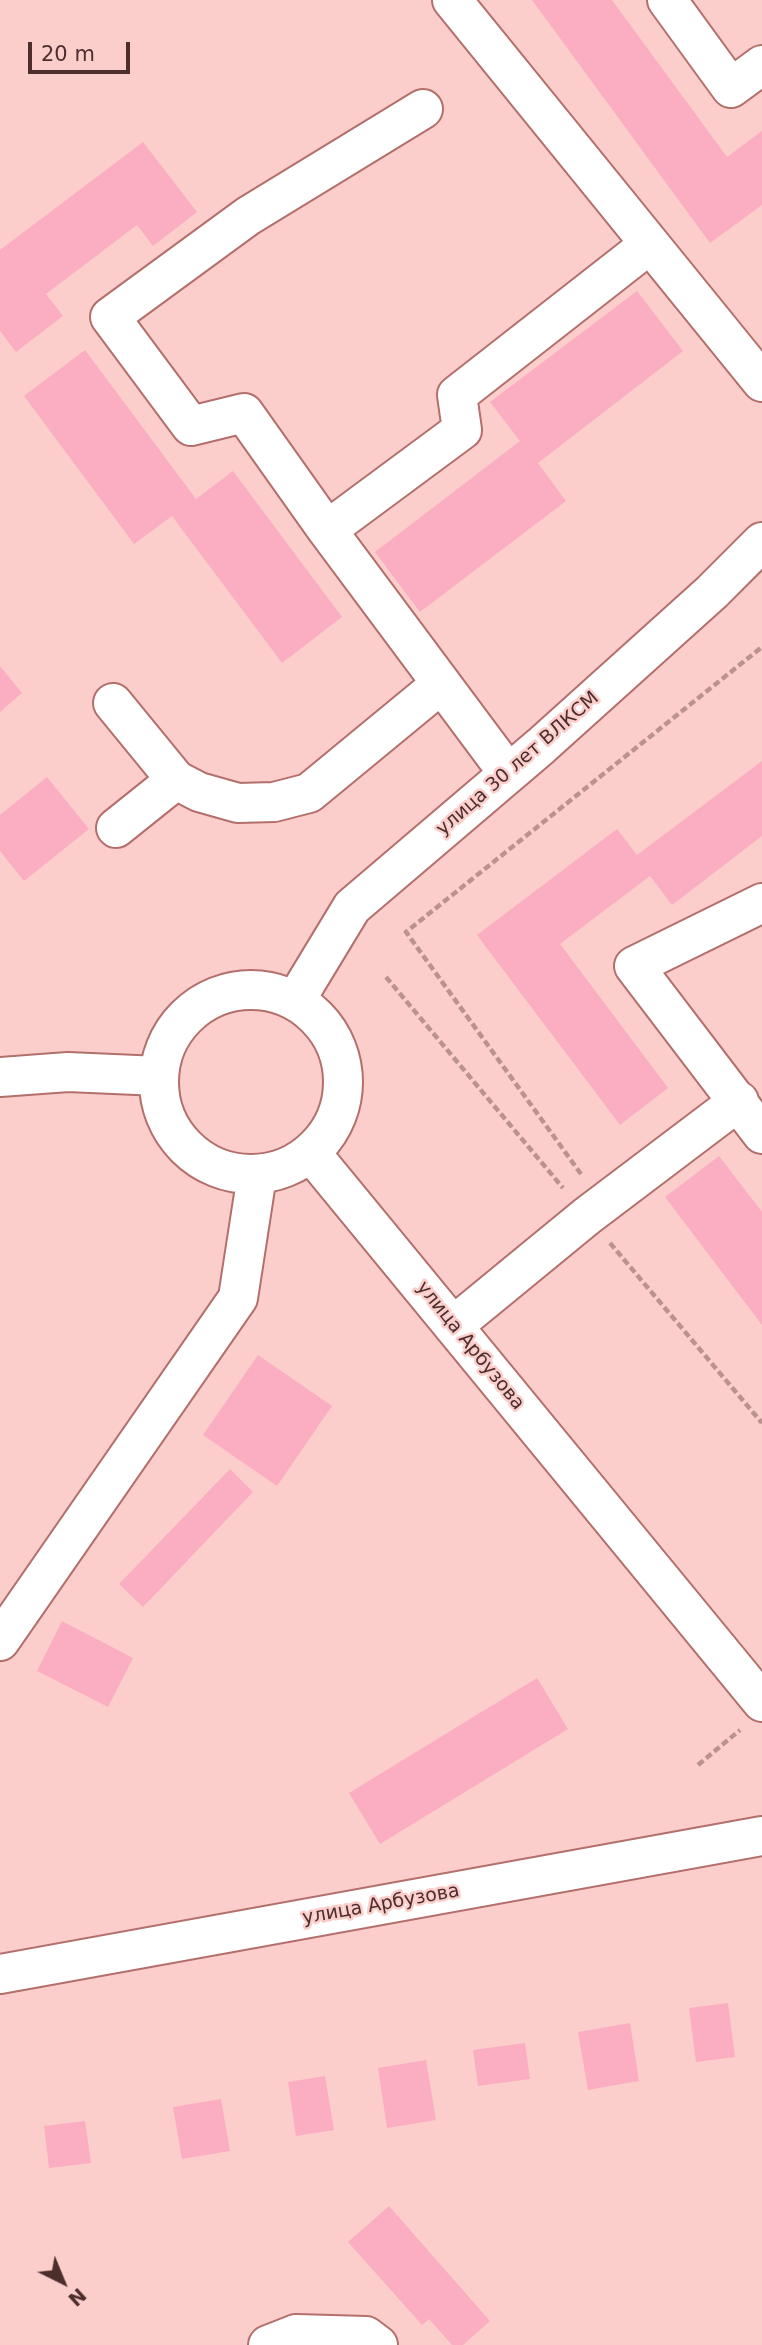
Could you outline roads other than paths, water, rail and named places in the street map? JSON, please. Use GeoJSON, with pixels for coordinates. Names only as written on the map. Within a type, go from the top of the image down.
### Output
{"type":"FeatureCollection","features":[{"type":"Feature","properties":{"kind":"street"},"geometry":{"type":"LineString","coordinates":[[452,0],[762,383]]}},
{"type":"Feature","properties":{"kind":"street"},"geometry":{"type":"LineString","coordinates":[[667,0],[731,88],[762,65]]}},
{"type":"Feature","properties":{"kind":"street"},"geometry":{"type":"LineString","coordinates":[[423,109],[248,216],[110,317],[191,426],[244,413],[440,685],[508,773]]}},
{"type":"Feature","properties":{"kind":"street"},"geometry":{"type":"LineString","coordinates":[[327,530],[462,430],[457,395],[650,244]]}},
{"type":"Feature","properties":{"kind":"street","name":"улица 30 лет ВЛКСМ"},"geometry":{"type":"LineString","coordinates":[[295,1001],[352,907],[712,592],[762,542]]}},
{"type":"Feature","properties":{"kind":"street"},"geometry":{"type":"LineString","coordinates":[[113,703],[176,780],[199,792],[238,803],[274,802],[309,793],[440,685]]}},
{"type":"Feature","properties":{"kind":"street"},"geometry":{"type":"LineString","coordinates":[[116,828],[176,780]]}},
{"type":"Feature","properties":{"kind":"street"},"geometry":{"type":"LineString","coordinates":[[762,903],[634,966],[762,1134]]}},
{"type":"Feature","properties":{"kind":"street"},"geometry":{"type":"LineString","coordinates":[[251,990],[275,993],[295,1001],[326,1028],[338,1052],[343,1074],[342,1102],[332,1127],[311,1153],[283,1169],[257,1175],[230,1172],[208,1164],[188,1150],[174,1133],[164,1114],[159,1076],[170,1037],[186,1018],[205,1003],[228,993],[251,990]]}},
{"type":"Feature","properties":{"kind":"street"},"geometry":{"type":"LineString","coordinates":[[0,1077],[68,1072],[159,1076]]}},
{"type":"Feature","properties":{"kind":"street"},"geometry":{"type":"LineString","coordinates":[[453,1326],[587,1216],[738,1101]]}},
{"type":"Feature","properties":{"kind":"street","name":"улица Арбузова"},"geometry":{"type":"LineString","coordinates":[[311,1153],[453,1326],[751,1715]]}},
{"type":"Feature","properties":{"kind":"street"},"geometry":{"type":"LineString","coordinates":[[0,1641],[238,1298],[257,1175]]}},
{"type":"Feature","properties":{"kind":"street","name":"улица Арбузова"},"geometry":{"type":"LineString","coordinates":[[0,1974],[762,1836]]}},
{"type":"Feature","properties":{"kind":"street"},"geometry":{"type":"LineString","coordinates":[[268,2345],[296,2334],[366,2336],[378,2345]]}}]}
